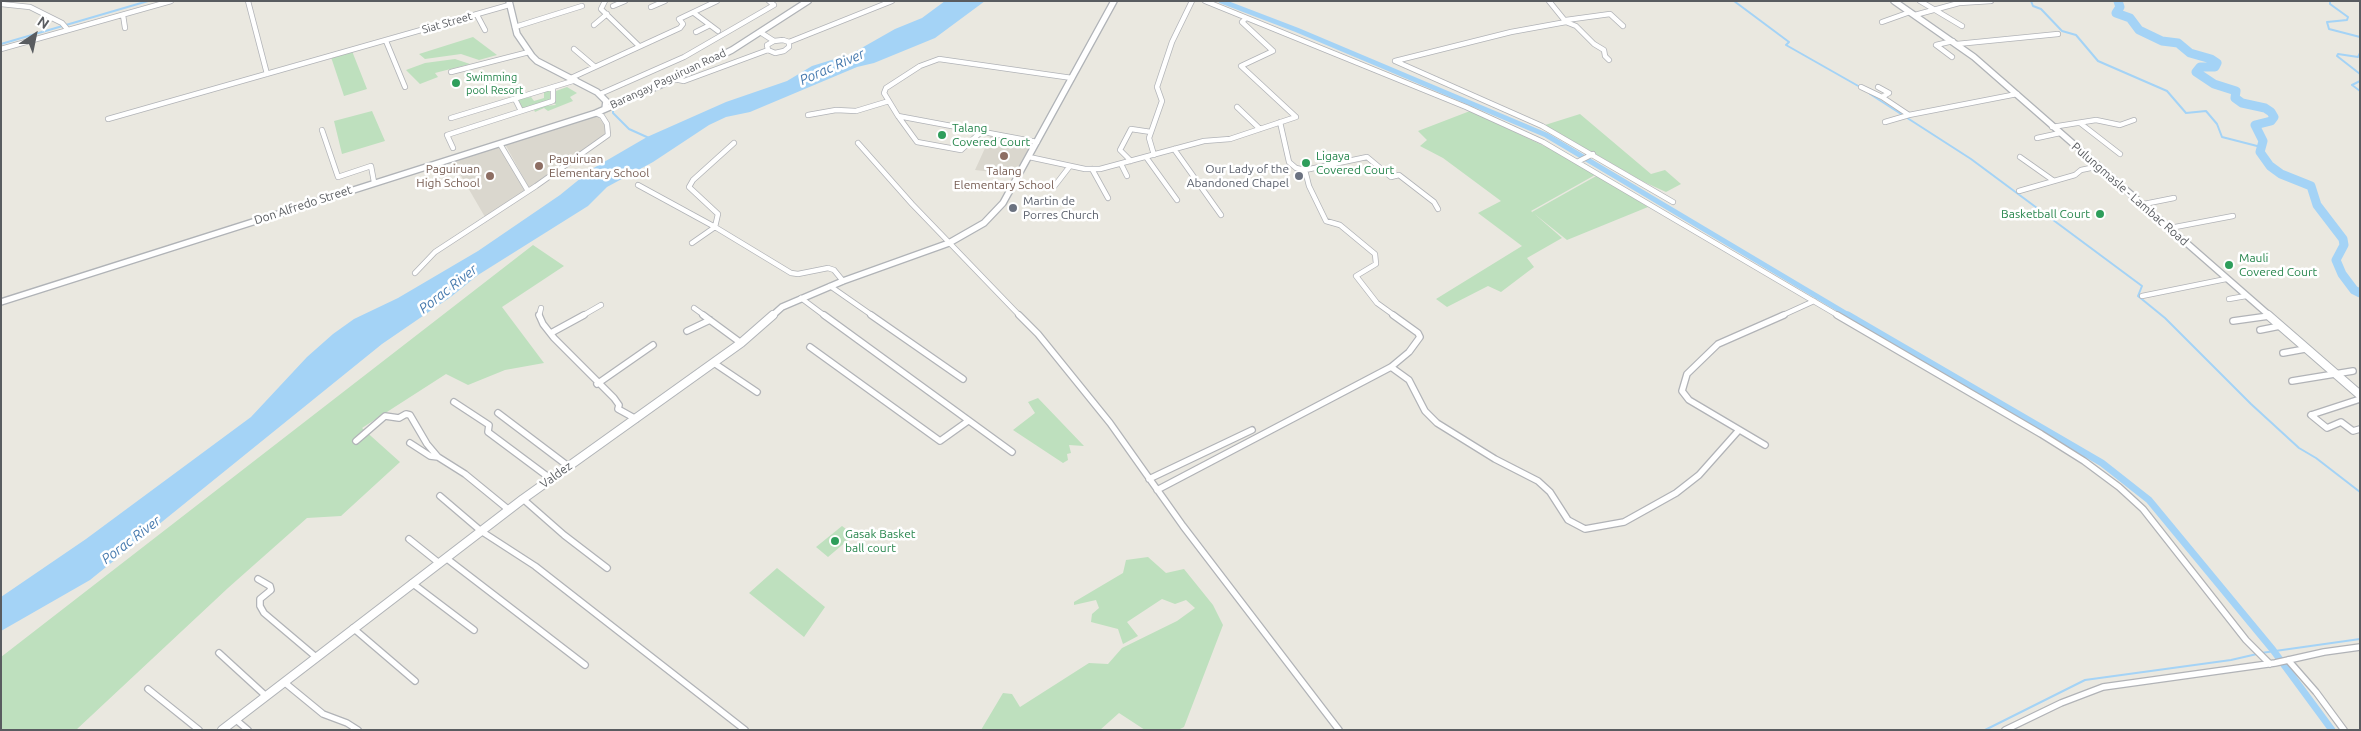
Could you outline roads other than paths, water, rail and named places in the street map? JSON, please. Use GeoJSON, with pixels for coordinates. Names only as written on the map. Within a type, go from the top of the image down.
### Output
{"type":"FeatureCollection","features":[{"type":"Feature","properties":{"kind":"street"},"geometry":{"type":"LineString","coordinates":[[1,49],[67,28],[171,1]]}},
{"type":"Feature","properties":{"kind":"street"},"geometry":{"type":"LineString","coordinates":[[248,1],[267,74]]}},
{"type":"Feature","properties":{"kind":"street"},"geometry":{"type":"LineString","coordinates":[[605,1],[601,9],[639,46]]}},
{"type":"Feature","properties":{"kind":"street"},"geometry":{"type":"LineString","coordinates":[[613,6],[625,1]]}},
{"type":"Feature","properties":{"kind":"street"},"geometry":{"type":"LineString","coordinates":[[651,7],[665,1]]}},
{"type":"Feature","properties":{"kind":"street"},"geometry":{"type":"LineString","coordinates":[[451,118],[553,88],[573,79],[594,66],[680,28],[683,24],[679,19],[717,1]]}},
{"type":"Feature","properties":{"kind":"street"},"geometry":{"type":"LineString","coordinates":[[600,94],[698,49],[774,5],[769,1]]}},
{"type":"Feature","properties":{"kind":"street","name":"Barangay Paguiruan Road"},"geometry":{"type":"LineString","coordinates":[[605,109],[674,79],[732,50],[808,1]]}},
{"type":"Feature","properties":{"kind":"street"},"geometry":{"type":"LineString","coordinates":[[768,50],[767,45],[774,41],[783,40],[789,42],[892,1]]}},
{"type":"Feature","properties":{"kind":"street","name":"Valdez"},"geometry":{"type":"LineString","coordinates":[[222,730],[523,499],[741,343],[774,313],[801,298],[843,280],[949,243],[984,223],[1004,203],[1114,1]]}},
{"type":"Feature","properties":{"kind":"street"},"geometry":{"type":"LineString","coordinates":[[1154,155],[1148,138],[1162,101],[1156,87],[1172,42],[1192,1]]}},
{"type":"Feature","properties":{"kind":"street"},"geometry":{"type":"LineString","coordinates":[[1205,1],[1496,120],[1581,160],[2041,434],[2084,461],[2119,487],[2143,509],[2258,653],[2270,662]]}},
{"type":"Feature","properties":{"kind":"street"},"geometry":{"type":"LineString","coordinates":[[1549,1],[1566,21],[1576,26],[1594,44],[1604,50],[1605,56],[1609,60]]}},
{"type":"Feature","properties":{"kind":"street","name":"Pulungmasle - Lambac Road"},"geometry":{"type":"LineString","coordinates":[[1894,1],[1955,43],[2017,94],[2052,127],[2144,204],[2360,397]]}},
{"type":"Feature","properties":{"kind":"street"},"geometry":{"type":"LineString","coordinates":[[1920,1],[1962,26]]}},
{"type":"Feature","properties":{"kind":"street"},"geometry":{"type":"LineString","coordinates":[[1882,22],[1912,13],[1959,3],[1991,1]]}},
{"type":"Feature","properties":{"kind":"street"},"geometry":{"type":"LineString","coordinates":[[509,3],[515,27],[529,52],[537,61],[600,94],[606,101],[605,109]]}},
{"type":"Feature","properties":{"kind":"street","name":"Siat Street"},"geometry":{"type":"LineString","coordinates":[[108,119],[477,15],[509,3]]}},
{"type":"Feature","properties":{"kind":"street"},"geometry":{"type":"LineString","coordinates":[[1,4],[30,7],[67,28]]}},
{"type":"Feature","properties":{"kind":"street"},"geometry":{"type":"LineString","coordinates":[[515,27],[582,6]]}},
{"type":"Feature","properties":{"kind":"street"},"geometry":{"type":"LineString","coordinates":[[694,13],[718,31]]}},
{"type":"Feature","properties":{"kind":"street"},"geometry":{"type":"LineString","coordinates":[[594,25],[607,14]]}},
{"type":"Feature","properties":{"kind":"street"},"geometry":{"type":"LineString","coordinates":[[1623,26],[1610,14],[1511,32],[1395,61],[1515,114],[1673,202]]}},
{"type":"Feature","properties":{"kind":"street"},"geometry":{"type":"LineString","coordinates":[[123,15],[125,28]]}},
{"type":"Feature","properties":{"kind":"street"},"geometry":{"type":"LineString","coordinates":[[477,15],[485,30]]}},
{"type":"Feature","properties":{"kind":"street"},"geometry":{"type":"LineString","coordinates":[[1029,157],[1092,169],[1121,164],[1204,141],[1230,139],[1296,117],[1241,66],[1273,51],[1242,22],[1246,18]]}},
{"type":"Feature","properties":{"kind":"street"},"geometry":{"type":"LineString","coordinates":[[696,32],[710,25]]}},
{"type":"Feature","properties":{"kind":"street"},"geometry":{"type":"LineString","coordinates":[[760,32],[774,41]]}},
{"type":"Feature","properties":{"kind":"street"},"geometry":{"type":"LineString","coordinates":[[1952,57],[1936,45],[2058,34]]}},
{"type":"Feature","properties":{"kind":"street"},"geometry":{"type":"LineString","coordinates":[[386,40],[405,87]]}},
{"type":"Feature","properties":{"kind":"street"},"geometry":{"type":"LineString","coordinates":[[674,79],[684,81],[768,50],[775,53],[784,51],[790,47],[789,42]]}},
{"type":"Feature","properties":{"kind":"street"},"geometry":{"type":"LineString","coordinates":[[574,49],[594,66]]}},
{"type":"Feature","properties":{"kind":"street"},"geometry":{"type":"LineString","coordinates":[[451,72],[529,52]]}},
{"type":"Feature","properties":{"kind":"street"},"geometry":{"type":"LineString","coordinates":[[982,132],[961,150],[917,142],[884,93],[886,88],[920,66],[940,59],[1072,78]]}},
{"type":"Feature","properties":{"kind":"street"},"geometry":{"type":"LineString","coordinates":[[1878,86],[1889,93],[1882,97]]}},
{"type":"Feature","properties":{"kind":"street"},"geometry":{"type":"LineString","coordinates":[[1861,87],[1882,97],[1906,115]]}},
{"type":"Feature","properties":{"kind":"street"},"geometry":{"type":"LineString","coordinates":[[453,148],[447,135],[553,101],[553,88]]}},
{"type":"Feature","properties":{"kind":"street"},"geometry":{"type":"LineString","coordinates":[[1885,122],[1906,115],[2017,94]]}},
{"type":"Feature","properties":{"kind":"street"},"geometry":{"type":"LineString","coordinates":[[515,99],[518,120]]}},
{"type":"Feature","properties":{"kind":"street"},"geometry":{"type":"LineString","coordinates":[[808,115],[836,110],[856,111],[889,101]]}},
{"type":"Feature","properties":{"kind":"street"},"geometry":{"type":"LineString","coordinates":[[1237,107],[1260,129]]}},
{"type":"Feature","properties":{"kind":"street","name":"Don Alfredo Street"},"geometry":{"type":"LineString","coordinates":[[1,302],[605,109]]}},
{"type":"Feature","properties":{"kind":"street"},"geometry":{"type":"LineString","coordinates":[[414,273],[435,252],[528,191],[608,135],[607,124],[602,116],[596,113]]}},
{"type":"Feature","properties":{"kind":"street"},"geometry":{"type":"LineString","coordinates":[[898,116],[1037,142]]}},
{"type":"Feature","properties":{"kind":"street"},"geometry":{"type":"LineString","coordinates":[[2052,127],[2106,119],[2120,125],[2134,120]]}},
{"type":"Feature","properties":{"kind":"street"},"geometry":{"type":"LineString","coordinates":[[1280,122],[1289,162],[1296,168],[1305,170],[1367,157],[1391,177],[1399,175],[1434,202],[1438,209]]}},
{"type":"Feature","properties":{"kind":"street"},"geometry":{"type":"LineString","coordinates":[[2080,123],[2120,154]]}},
{"type":"Feature","properties":{"kind":"street"},"geometry":{"type":"LineString","coordinates":[[1132,161],[1120,150],[1131,129],[1151,132]]}},
{"type":"Feature","properties":{"kind":"street"},"geometry":{"type":"LineString","coordinates":[[322,130],[338,177],[371,166],[374,182]]}},
{"type":"Feature","properties":{"kind":"street"},"geometry":{"type":"LineString","coordinates":[[2037,138],[2060,133]]}},
{"type":"Feature","properties":{"kind":"street"},"geometry":{"type":"LineString","coordinates":[[692,243],[715,227],[718,214],[689,187],[693,180],[734,143]]}},
{"type":"Feature","properties":{"kind":"street"},"geometry":{"type":"LineString","coordinates":[[858,143],[949,243],[997,291],[1068,370],[1110,423],[1157,490],[1339,730]]}},
{"type":"Feature","properties":{"kind":"street"},"geometry":{"type":"LineString","coordinates":[[500,144],[528,191]]}},
{"type":"Feature","properties":{"kind":"street"},"geometry":{"type":"LineString","coordinates":[[1174,149],[1221,215]]}},
{"type":"Feature","properties":{"kind":"street"},"geometry":{"type":"LineString","coordinates":[[1581,160],[1591,155]]}},
{"type":"Feature","properties":{"kind":"street"},"geometry":{"type":"LineString","coordinates":[[1146,157],[1177,200]]}},
{"type":"Feature","properties":{"kind":"street"},"geometry":{"type":"LineString","coordinates":[[2020,157],[2054,181]]}},
{"type":"Feature","properties":{"kind":"street"},"geometry":{"type":"LineString","coordinates":[[1121,164],[1127,176]]}},
{"type":"Feature","properties":{"kind":"street"},"geometry":{"type":"LineString","coordinates":[[1053,188],[1070,166]]}},
{"type":"Feature","properties":{"kind":"street"},"geometry":{"type":"LineString","coordinates":[[2018,191],[2075,175],[2081,170],[2100,166]]}},
{"type":"Feature","properties":{"kind":"street"},"geometry":{"type":"LineString","coordinates":[[1092,169],[1108,198]]}},
{"type":"Feature","properties":{"kind":"street"},"geometry":{"type":"LineString","coordinates":[[1157,490],[1392,367],[1418,342],[1420,335],[1377,303],[1356,276],[1376,264],[1375,254],[1340,225],[1326,221],[1309,186],[1305,170]]}},
{"type":"Feature","properties":{"kind":"street"},"geometry":{"type":"LineString","coordinates":[[638,185],[715,227],[791,273],[798,274],[828,268],[834,270],[843,280]]}},
{"type":"Feature","properties":{"kind":"street"},"geometry":{"type":"LineString","coordinates":[[2144,204],[2174,198]]}},
{"type":"Feature","properties":{"kind":"street"},"geometry":{"type":"LineString","coordinates":[[2170,228],[2233,216]]}},
{"type":"Feature","properties":{"kind":"street"},"geometry":{"type":"LineString","coordinates":[[2142,296],[2226,279]]}},
{"type":"Feature","properties":{"kind":"street"},"geometry":{"type":"LineString","coordinates":[[830,286],[963,379]]}},
{"type":"Feature","properties":{"kind":"street"},"geometry":{"type":"LineString","coordinates":[[2230,299],[2246,296]]}},
{"type":"Feature","properties":{"kind":"street"},"geometry":{"type":"LineString","coordinates":[[801,298],[1012,452]]}},
{"type":"Feature","properties":{"kind":"street"},"geometry":{"type":"LineString","coordinates":[[1765,445],[1684,396],[1682,391],[1687,374],[1718,344],[1814,300]]}},
{"type":"Feature","properties":{"kind":"street"},"geometry":{"type":"LineString","coordinates":[[551,333],[601,305]]}},
{"type":"Feature","properties":{"kind":"street"},"geometry":{"type":"LineString","coordinates":[[541,308],[539,315],[551,333],[597,384],[614,398],[619,405],[618,409],[636,419]]}},
{"type":"Feature","properties":{"kind":"street"},"geometry":{"type":"LineString","coordinates":[[694,308],[741,343]]}},
{"type":"Feature","properties":{"kind":"street"},"geometry":{"type":"LineString","coordinates":[[2233,321],[2269,316]]}},
{"type":"Feature","properties":{"kind":"street"},"geometry":{"type":"LineString","coordinates":[[687,331],[710,320]]}},
{"type":"Feature","properties":{"kind":"street"},"geometry":{"type":"LineString","coordinates":[[2260,330],[2280,326]]}},
{"type":"Feature","properties":{"kind":"street"},"geometry":{"type":"LineString","coordinates":[[597,384],[653,344]]}},
{"type":"Feature","properties":{"kind":"street"},"geometry":{"type":"LineString","coordinates":[[810,346],[940,441],[968,421]]}},
{"type":"Feature","properties":{"kind":"street"},"geometry":{"type":"LineString","coordinates":[[2283,353],[2305,349]]}},
{"type":"Feature","properties":{"kind":"street"},"geometry":{"type":"LineString","coordinates":[[714,363],[757,392]]}},
{"type":"Feature","properties":{"kind":"street"},"geometry":{"type":"LineString","coordinates":[[1392,367],[1409,380],[1425,411],[1437,423],[1495,459],[1538,481],[1550,492],[1568,520],[1584,529],[1624,522],[1676,493],[1700,475],[1739,430]]}},
{"type":"Feature","properties":{"kind":"street"},"geometry":{"type":"LineString","coordinates":[[2292,381],[2353,371]]}},
{"type":"Feature","properties":{"kind":"street"},"geometry":{"type":"LineString","coordinates":[[2360,397],[2311,415],[2327,428],[2341,422],[2354,431],[2360,429]]}},
{"type":"Feature","properties":{"kind":"street"},"geometry":{"type":"LineString","coordinates":[[454,402],[489,425],[488,432],[551,479]]}},
{"type":"Feature","properties":{"kind":"street"},"geometry":{"type":"LineString","coordinates":[[498,413],[568,466]]}},
{"type":"Feature","properties":{"kind":"street"},"geometry":{"type":"LineString","coordinates":[[356,442],[385,416],[399,418],[408,414],[438,457],[465,474],[509,510]]}},
{"type":"Feature","properties":{"kind":"street"},"geometry":{"type":"LineString","coordinates":[[1149,479],[1252,430]]}},
{"type":"Feature","properties":{"kind":"street"},"geometry":{"type":"LineString","coordinates":[[410,443],[430,456],[438,457]]}},
{"type":"Feature","properties":{"kind":"street"},"geometry":{"type":"LineString","coordinates":[[440,496],[482,531],[535,566],[745,730]]}},
{"type":"Feature","properties":{"kind":"street"},"geometry":{"type":"LineString","coordinates":[[523,499],[564,535],[607,568]]}},
{"type":"Feature","properties":{"kind":"street"},"geometry":{"type":"LineString","coordinates":[[409,539],[439,563]]}},
{"type":"Feature","properties":{"kind":"street"},"geometry":{"type":"LineString","coordinates":[[446,558],[585,665]]}},
{"type":"Feature","properties":{"kind":"street"},"geometry":{"type":"LineString","coordinates":[[258,579],[270,586],[271,590],[260,599],[260,606],[264,613],[316,657]]}},
{"type":"Feature","properties":{"kind":"street"},"geometry":{"type":"LineString","coordinates":[[412,583],[474,630]]}},
{"type":"Feature","properties":{"kind":"street"},"geometry":{"type":"LineString","coordinates":[[353,628],[415,681]]}},
{"type":"Feature","properties":{"kind":"street"},"geometry":{"type":"LineString","coordinates":[[2005,730],[2061,703],[2103,687],[2287,661],[2324,652],[2360,648]]}},
{"type":"Feature","properties":{"kind":"street"},"geometry":{"type":"LineString","coordinates":[[219,653],[266,696]]}},
{"type":"Feature","properties":{"kind":"street"},"geometry":{"type":"LineString","coordinates":[[2287,661],[2316,692],[2344,730]]}},
{"type":"Feature","properties":{"kind":"street"},"geometry":{"type":"LineString","coordinates":[[284,682],[323,714],[348,723],[358,730]]}},
{"type":"Feature","properties":{"kind":"street"},"geometry":{"type":"LineString","coordinates":[[148,689],[199,730]]}},
{"type":"Feature","properties":{"kind":"street"},"geometry":{"type":"LineString","coordinates":[[235,719],[248,730]]}},
{"type":"Feature","properties":{"kind":"water","name":"Porac River"},"geometry":{"type":"Polygon","coordinates":[[[945,1],[985,1],[935,38],[874,63],[857,67],[750,112],[726,117],[709,125],[653,162],[607,187],[588,206],[478,275],[452,296],[382,344],[90,580],[1,631],[1,597],[86,539],[251,417],[307,357],[333,334],[354,319],[398,298],[478,251],[560,195],[592,169],[647,137],[726,102],[787,81],[812,66],[851,54],[895,29],[922,18],[945,1]]]}},
{"type":"Feature","properties":{"kind":"waterway"},"geometry":{"type":"LineString","coordinates":[[1,44],[148,1]]}},
{"type":"Feature","properties":{"kind":"waterway"},"geometry":{"type":"LineString","coordinates":[[1221,1],[1297,30],[1546,135],[1850,316]]}},
{"type":"Feature","properties":{"kind":"waterway"},"geometry":{"type":"LineString","coordinates":[[1734,1],[1789,42],[1786,45],[1860,87]]}},
{"type":"Feature","properties":{"kind":"waterway"},"geometry":{"type":"LineString","coordinates":[[2031,1],[2033,6],[2041,9],[2062,31],[2076,35],[2098,61],[2167,91],[2186,113],[2206,111],[2217,124],[2222,137],[2261,147]]}},
{"type":"Feature","properties":{"kind":"waterway"},"geometry":{"type":"LineString","coordinates":[[2118,1],[2120,7],[2116,13],[2130,18],[2139,30],[2162,41],[2178,43],[2190,53],[2211,59],[2217,63],[2215,67],[2200,67],[2196,72],[2214,84],[2236,91],[2235,98],[2242,103],[2265,108],[2271,112],[2274,117],[2271,121],[2255,125],[2263,141],[2260,152],[2270,166],[2281,174],[2311,186],[2317,205],[2343,239],[2344,245],[2336,260],[2342,274],[2354,290],[2360,293]]}},
{"type":"Feature","properties":{"kind":"waterway"},"geometry":{"type":"LineString","coordinates":[[2330,1],[2330,4],[2348,17],[2347,20],[2327,22],[2329,29],[2360,37]]}},
{"type":"Feature","properties":{"kind":"waterway"},"geometry":{"type":"LineString","coordinates":[[2360,53],[2358,57],[2338,54],[2337,56],[2360,74]]}},
{"type":"Feature","properties":{"kind":"waterway"},"geometry":{"type":"LineString","coordinates":[[2360,81],[2352,85],[2360,91]]}},
{"type":"Feature","properties":{"kind":"waterway"},"geometry":{"type":"LineString","coordinates":[[1870,94],[1971,159],[2142,286],[2138,296],[2165,318],[2251,404],[2299,448],[2316,458],[2360,492]]}},
{"type":"Feature","properties":{"kind":"waterway"},"geometry":{"type":"LineString","coordinates":[[613,109],[613,113],[629,129],[649,138]]}},
{"type":"Feature","properties":{"kind":"waterway"},"geometry":{"type":"LineString","coordinates":[[1848,315],[2102,463],[2149,500],[2273,650],[2332,730]]}},
{"type":"Feature","properties":{"kind":"waterway"},"geometry":{"type":"LineString","coordinates":[[2261,653],[2360,639]]}},
{"type":"Feature","properties":{"kind":"waterway"},"geometry":{"type":"LineString","coordinates":[[1985,730],[2085,680],[2231,660],[2257,654]]}},
{"type":"Feature","properties":{"kind":"place","name":"Swimming pool Resort"},"geometry":{"type":"Point","coordinates":[456,83]}},
{"type":"Feature","properties":{"kind":"place","name":"Talang Covered Court"},"geometry":{"type":"Point","coordinates":[942,135]}},
{"type":"Feature","properties":{"kind":"place","name":"Talang Elementary School"},"geometry":{"type":"Point","coordinates":[1004,156]}},
{"type":"Feature","properties":{"kind":"place","name":"Ligaya Covered Court"},"geometry":{"type":"Point","coordinates":[1306,163]}},
{"type":"Feature","properties":{"kind":"place","name":"Paguiruan Elementary School"},"geometry":{"type":"Point","coordinates":[539,166]}},
{"type":"Feature","properties":{"kind":"place","name":"Paguiruan High School"},"geometry":{"type":"Point","coordinates":[490,176]}},
{"type":"Feature","properties":{"kind":"place","name":"Our Lady of the Abandoned Chapel"},"geometry":{"type":"Point","coordinates":[1299,176]}},
{"type":"Feature","properties":{"kind":"place","name":"Martin de Porres Church"},"geometry":{"type":"Point","coordinates":[1013,208]}},
{"type":"Feature","properties":{"kind":"place","name":"Basketball Court"},"geometry":{"type":"Point","coordinates":[2100,214]}},
{"type":"Feature","properties":{"kind":"place","name":"Mauli Covered Court"},"geometry":{"type":"Point","coordinates":[2229,265]}},
{"type":"Feature","properties":{"kind":"place","name":"Gasak Basket ball court"},"geometry":{"type":"Point","coordinates":[835,541]}}]}
